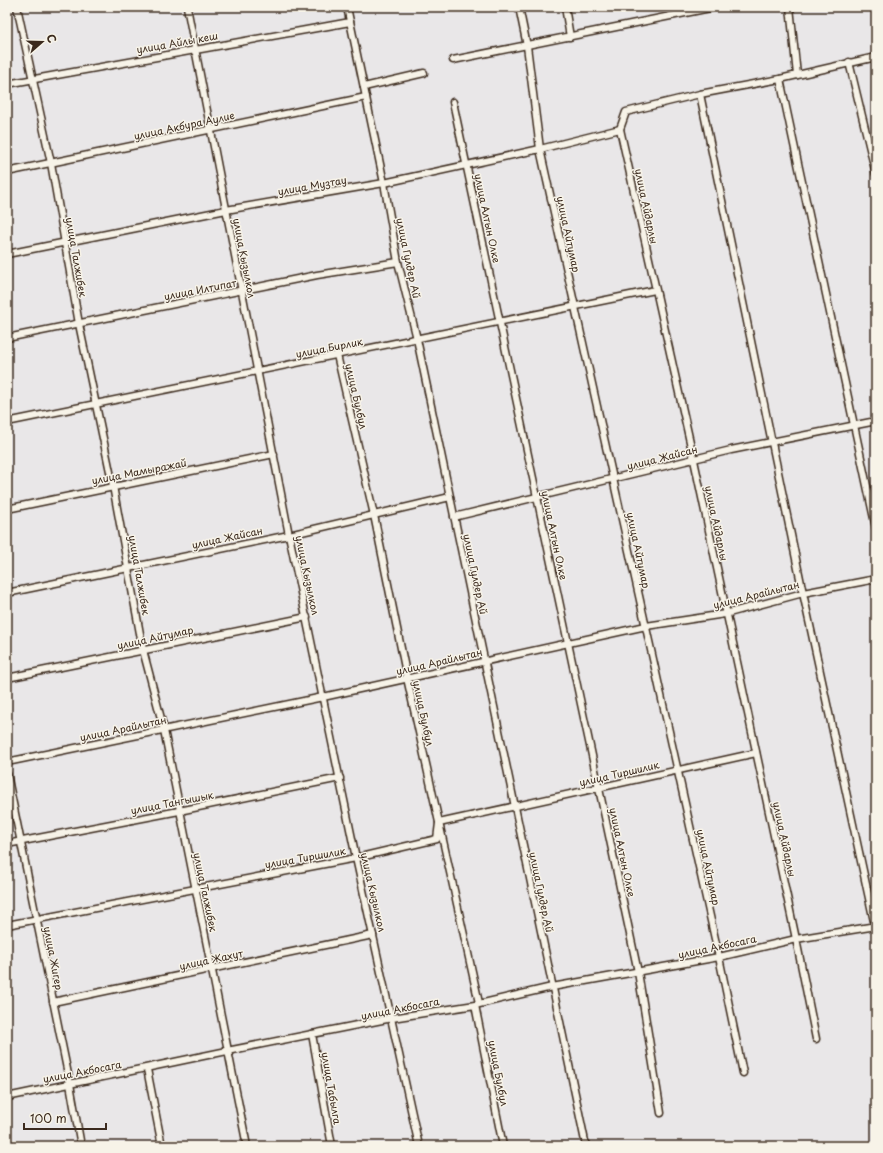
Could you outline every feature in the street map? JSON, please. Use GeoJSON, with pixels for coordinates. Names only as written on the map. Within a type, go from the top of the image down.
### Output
{"type":"FeatureCollection","features":[{"type":"Feature","properties":{"kind":"street","name":"улица Талжибек"},"geometry":{"type":"LineString","coordinates":[[17,7],[51,163],[79,324],[113,486],[143,650],[164,730],[179,812],[247,1146]]}},
{"type":"Feature","properties":{"kind":"street","name":"улица Кызылкол"},"geometry":{"type":"LineString","coordinates":[[187,7],[256,372],[274,454],[289,535],[356,858],[419,1146]]}},
{"type":"Feature","properties":{"kind":"street","name":"улица Гулдер Ай"},"geometry":{"type":"LineString","coordinates":[[347,7],[384,183],[398,262],[417,339],[586,1146]]}},
{"type":"Feature","properties":{"kind":"street","name":"улица Айтумар"},"geometry":{"type":"LineString","coordinates":[[520,7],[527,46],[540,149],[719,956],[743,1073]]}},
{"type":"Feature","properties":{"kind":"street"},"geometry":{"type":"LineString","coordinates":[[565,7],[570,37]]}},
{"type":"Feature","properties":{"kind":"street"},"geometry":{"type":"LineString","coordinates":[[453,60],[715,7]]}},
{"type":"Feature","properties":{"kind":"street"},"geometry":{"type":"LineString","coordinates":[[790,7],[797,75]]}},
{"type":"Feature","properties":{"kind":"street","name":"улица Айлы кеш"},"geometry":{"type":"LineString","coordinates":[[7,84],[350,22]]}},
{"type":"Feature","properties":{"kind":"street"},"geometry":{"type":"LineString","coordinates":[[620,129],[626,112],[700,94],[780,79],[876,57]]}},
{"type":"Feature","properties":{"kind":"street"},"geometry":{"type":"LineString","coordinates":[[849,62],[876,174]]}},
{"type":"Feature","properties":{"kind":"street"},"geometry":{"type":"LineString","coordinates":[[364,88],[424,73]]}},
{"type":"Feature","properties":{"kind":"street"},"geometry":{"type":"LineString","coordinates":[[780,79],[876,528]]}},
{"type":"Feature","properties":{"kind":"street"},"geometry":{"type":"LineString","coordinates":[[700,94],[803,593],[876,926]]}},
{"type":"Feature","properties":{"kind":"street","name":"улица Акбура Аулие"},"geometry":{"type":"LineString","coordinates":[[7,172],[366,97]]}},
{"type":"Feature","properties":{"kind":"street","name":"улица Алтын Олке"},"geometry":{"type":"LineString","coordinates":[[453,102],[638,972],[661,1113]]}},
{"type":"Feature","properties":{"kind":"street","name":"улица Музтау"},"geometry":{"type":"LineString","coordinates":[[7,254],[226,210],[384,183],[540,149],[620,129]]}},
{"type":"Feature","properties":{"kind":"street","name":"улица Айдарлы"},"geometry":{"type":"LineString","coordinates":[[620,129],[694,460],[725,614],[796,939],[816,1039]]}},
{"type":"Feature","properties":{"kind":"street","name":"улица Илтипат"},"geometry":{"type":"LineString","coordinates":[[7,338],[317,275],[398,262]]}},
{"type":"Feature","properties":{"kind":"street","name":"улица Бирлик"},"geometry":{"type":"LineString","coordinates":[[7,422],[655,290]]}},
{"type":"Feature","properties":{"kind":"street","name":"улица Булбул"},"geometry":{"type":"LineString","coordinates":[[337,355],[374,515],[407,678],[477,1004],[503,1146]]}},
{"type":"Feature","properties":{"kind":"street","name":"улица Жайсан"},"geometry":{"type":"LineString","coordinates":[[454,517],[772,442],[876,421]]}},
{"type":"Feature","properties":{"kind":"street","name":"улица Мамыражай"},"geometry":{"type":"LineString","coordinates":[[7,509],[274,454]]}},
{"type":"Feature","properties":{"kind":"street","name":"улица Жайсан"},"geometry":{"type":"LineString","coordinates":[[7,593],[289,535],[450,497]]}},
{"type":"Feature","properties":{"kind":"street","name":"улица Арайлытан"},"geometry":{"type":"LineString","coordinates":[[7,762],[323,697],[568,642],[646,626],[725,614],[803,593],[876,579]]}},
{"type":"Feature","properties":{"kind":"street","name":"улица Айтумар"},"geometry":{"type":"LineString","coordinates":[[7,678],[307,617]]}},
{"type":"Feature","properties":{"kind":"street","name":"улица Тиршилик"},"geometry":{"type":"LineString","coordinates":[[7,924],[356,858],[437,839],[439,824],[756,753]]}},
{"type":"Feature","properties":{"kind":"street","name":"улица Жигер"},"geometry":{"type":"LineString","coordinates":[[7,774],[70,1084],[81,1146]]}},
{"type":"Feature","properties":{"kind":"street","name":"улица Тангышык"},"geometry":{"type":"LineString","coordinates":[[7,844],[179,812],[340,778]]}},
{"type":"Feature","properties":{"kind":"street","name":"улица Акбосага"},"geometry":{"type":"LineString","coordinates":[[7,1097],[392,1018],[477,1004],[552,987],[638,972],[796,939],[876,926]]}},
{"type":"Feature","properties":{"kind":"street","name":"улица Жахут"},"geometry":{"type":"LineString","coordinates":[[53,1002],[212,970],[373,935]]}},
{"type":"Feature","properties":{"kind":"street","name":"улица Табылга"},"geometry":{"type":"LineString","coordinates":[[312,1034],[332,1146]]}},
{"type":"Feature","properties":{"kind":"street"},"geometry":{"type":"LineString","coordinates":[[146,1068],[162,1146]]}}]}
